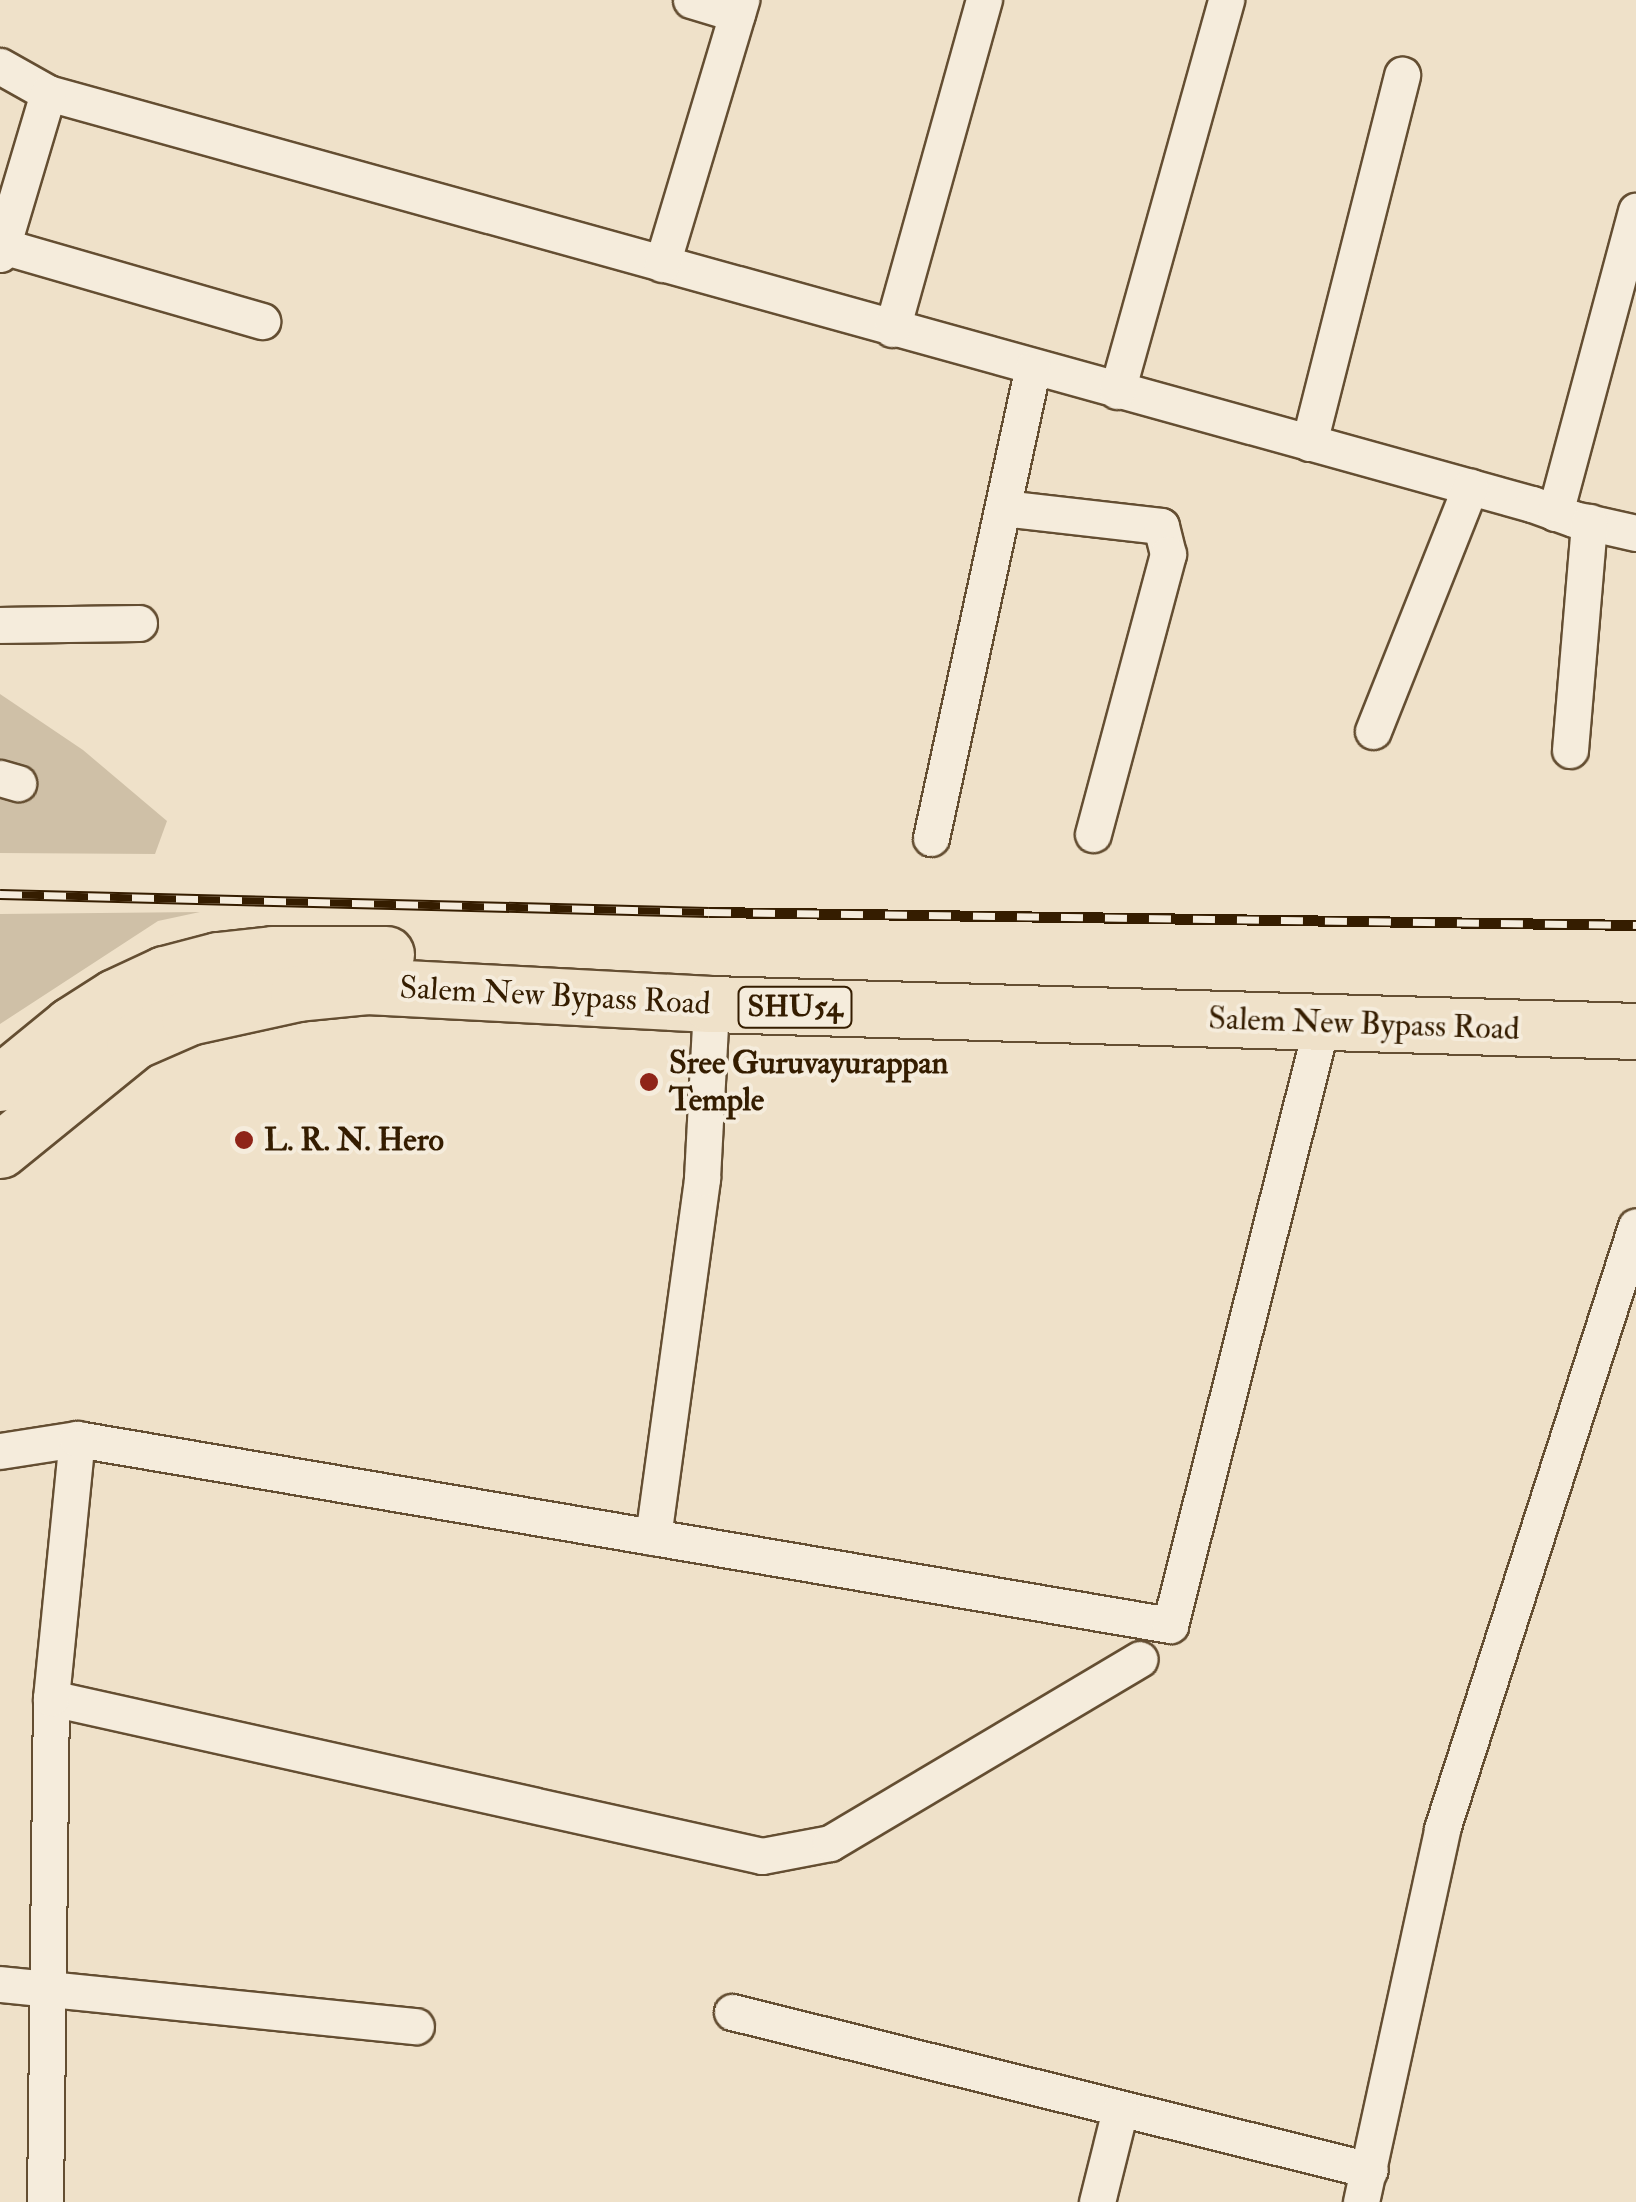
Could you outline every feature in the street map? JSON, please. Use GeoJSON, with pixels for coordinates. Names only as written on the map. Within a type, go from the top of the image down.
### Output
{"type":"FeatureCollection","features":[{"type":"Feature","properties":{"kind":"main road","name":"Salem New Bypass Road"},"geometry":{"type":"LineString","coordinates":[[0,1083],[71,1025],[115,997],[164,974],[218,960],[274,954],[334,952],[714,973],[1636,1000]]}},
{"type":"Feature","properties":{"kind":"main road","name":"Salem New Bypass Road"},"geometry":{"type":"LineString","coordinates":[[0,1150],[134,1042],[189,1017],[239,1003],[367,986],[711,1004],[1636,1031]]}},
{"type":"Feature","properties":{"kind":"street"},"geometry":{"type":"LineString","coordinates":[[662,264],[739,7],[691,0]]}},
{"type":"Feature","properties":{"kind":"street"},"geometry":{"type":"LineString","coordinates":[[892,329],[984,0]]}},
{"type":"Feature","properties":{"kind":"street"},"geometry":{"type":"LineString","coordinates":[[1117,391],[1226,0]]}},
{"type":"Feature","properties":{"kind":"street"},"geometry":{"type":"LineString","coordinates":[[0,66],[48,93],[1572,518],[1636,532]]}},
{"type":"Feature","properties":{"kind":"street"},"geometry":{"type":"LineString","coordinates":[[1309,443],[1402,75]]}},
{"type":"Feature","properties":{"kind":"street"},"geometry":{"type":"LineString","coordinates":[[48,93],[1,250],[262,321]]}},
{"type":"Feature","properties":{"kind":"street"},"geometry":{"type":"LineString","coordinates":[[1570,750],[1572,518],[1636,211]]}},
{"type":"Feature","properties":{"kind":"street"},"geometry":{"type":"LineString","coordinates":[[932,838],[1033,368]]}},
{"type":"Feature","properties":{"kind":"street"},"geometry":{"type":"LineString","coordinates":[[1374,730],[1470,487]]}},
{"type":"Feature","properties":{"kind":"street"},"geometry":{"type":"LineString","coordinates":[[1003,508],[1161,526],[1168,554],[1092,834]]}},
{"type":"Feature","properties":{"kind":"street"},"geometry":{"type":"LineString","coordinates":[[0,625],[139,624]]}},
{"type":"Feature","properties":{"kind":"street"},"geometry":{"type":"LineString","coordinates":[[653,1537],[702,1178],[711,1004]]}},
{"type":"Feature","properties":{"kind":"street"},"geometry":{"type":"LineString","coordinates":[[0,1451],[78,1439],[1170,1625],[1322,1024]]}},
{"type":"Feature","properties":{"kind":"street"},"geometry":{"type":"LineString","coordinates":[[732,2012],[1120,2110],[1366,2186],[1442,1829],[1636,1226]]}},
{"type":"Feature","properties":{"kind":"street"},"geometry":{"type":"LineString","coordinates":[[45,2202],[51,1698],[78,1439]]}},
{"type":"Feature","properties":{"kind":"street"},"geometry":{"type":"LineString","coordinates":[[51,1698],[762,1856],[830,1844],[1140,1659]]}},
{"type":"Feature","properties":{"kind":"street"},"geometry":{"type":"LineString","coordinates":[[0,1984],[48,1992],[416,2026]]}},
{"type":"Feature","properties":{"kind":"street"},"geometry":{"type":"LineString","coordinates":[[1097,2202],[1120,2110]]}},
{"type":"Feature","properties":{"kind":"shaded area"},"geometry":{"type":"Polygon","coordinates":[[[0,694],[83,750],[167,821],[155,854],[0,853],[0,694]]]}},
{"type":"Feature","properties":{"kind":"shaded area"},"geometry":{"type":"Polygon","coordinates":[[[200,912],[158,921],[0,1024],[0,914],[200,912]]]}},
{"type":"Feature","properties":{"kind":"railway"},"geometry":{"type":"LineString","coordinates":[[0,894],[709,912],[1636,925]]}},
{"type":"Feature","properties":{"kind":"place","name":"Sree Guruvayurappan Temple"},"geometry":{"type":"Point","coordinates":[649,1082]}},
{"type":"Feature","properties":{"kind":"place","name":"L. R. N. Hero"},"geometry":{"type":"Point","coordinates":[244,1140]}}]}
